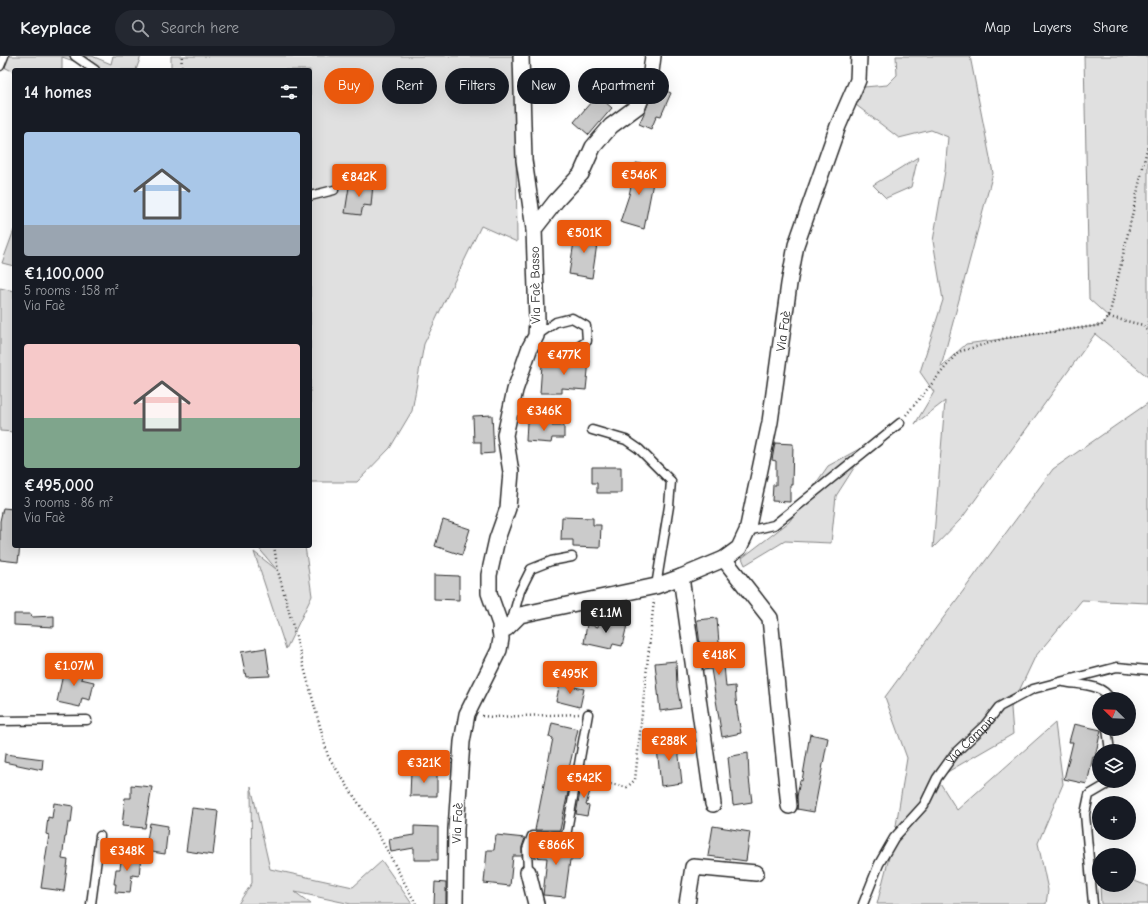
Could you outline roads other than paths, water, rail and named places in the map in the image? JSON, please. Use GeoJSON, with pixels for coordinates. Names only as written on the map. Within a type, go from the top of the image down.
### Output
{"type":"FeatureCollection","features":[{"type":"Feature","properties":{"kind":"street","name":"Via Faè Basso"},"geometry":{"type":"LineString","coordinates":[[503,626],[489,592],[489,575],[497,539],[508,508],[512,472],[505,435],[515,390],[530,347],[536,336],[537,314],[534,229],[524,160],[521,56]]}},
{"type":"Feature","properties":{"kind":"street"},"geometry":{"type":"LineString","coordinates":[[534,229],[581,174],[593,147],[611,126],[638,106],[651,72],[653,56]]}},
{"type":"Feature","properties":{"kind":"street","name":"Via Faè"},"geometry":{"type":"LineString","coordinates":[[455,904],[456,829],[462,742],[467,714],[499,650],[503,626],[520,615],[656,586],[724,559],[739,548],[747,531],[770,422],[789,284],[796,245],[838,126],[858,80],[860,56]]}},
{"type":"Feature","properties":{"kind":"street"},"geometry":{"type":"LineString","coordinates":[[724,559],[770,618],[789,806]]}},
{"type":"Feature","properties":{"kind":"street"},"geometry":{"type":"LineString","coordinates":[[681,577],[713,804]]}},
{"type":"Feature","properties":{"kind":"street"},"geometry":{"type":"LineString","coordinates":[[687,904],[693,867],[756,873]]}},
{"type":"Feature","properties":{"kind":"street"},"geometry":{"type":"LineString","coordinates":[[528,872],[536,904]]}},
{"type":"Feature","properties":{"kind":"lane"},"geometry":{"type":"LineString","coordinates":[[0,66],[4,56]]}},
{"type":"Feature","properties":{"kind":"lane"},"geometry":{"type":"LineString","coordinates":[[75,56],[92,68]]}},
{"type":"Feature","properties":{"kind":"lane"},"geometry":{"type":"LineString","coordinates":[[312,196],[334,190]]}},
{"type":"Feature","properties":{"kind":"lane"},"geometry":{"type":"LineString","coordinates":[[536,336],[556,322],[572,318],[586,326],[586,341],[569,353]]}},
{"type":"Feature","properties":{"kind":"lane"},"geometry":{"type":"LineString","coordinates":[[510,411],[543,411]]}},
{"type":"Feature","properties":{"kind":"lane"},"geometry":{"type":"LineString","coordinates":[[747,531],[774,525],[900,423]]}},
{"type":"Feature","properties":{"kind":"lane"},"geometry":{"type":"LineString","coordinates":[[592,430],[626,440],[639,449],[671,481],[669,506],[656,586]]}},
{"type":"Feature","properties":{"kind":"lane"},"geometry":{"type":"LineString","coordinates":[[503,626],[531,570],[550,561],[572,557]]}},
{"type":"Feature","properties":{"kind":"lane","name":"Via Campin"},"geometry":{"type":"LineString","coordinates":[[863,904],[879,864],[894,838],[924,805],[937,778],[955,753],[985,725],[999,707],[1033,689],[1117,667],[1148,670]]}},
{"type":"Feature","properties":{"kind":"lane"},"geometry":{"type":"LineString","coordinates":[[1062,682],[1098,688],[1105,692]]}},
{"type":"Feature","properties":{"kind":"lane"},"geometry":{"type":"LineString","coordinates":[[528,872],[527,849],[532,836],[566,836],[588,714]]}},
{"type":"Feature","properties":{"kind":"lane"},"geometry":{"type":"LineString","coordinates":[[0,721],[87,720]]}},
{"type":"Feature","properties":{"kind":"lane"},"geometry":{"type":"LineString","coordinates":[[1093,904],[1085,814],[1089,795],[1101,788]]}},
{"type":"Feature","properties":{"kind":"lane"},"geometry":{"type":"LineString","coordinates":[[91,904],[100,836]]}}]}
